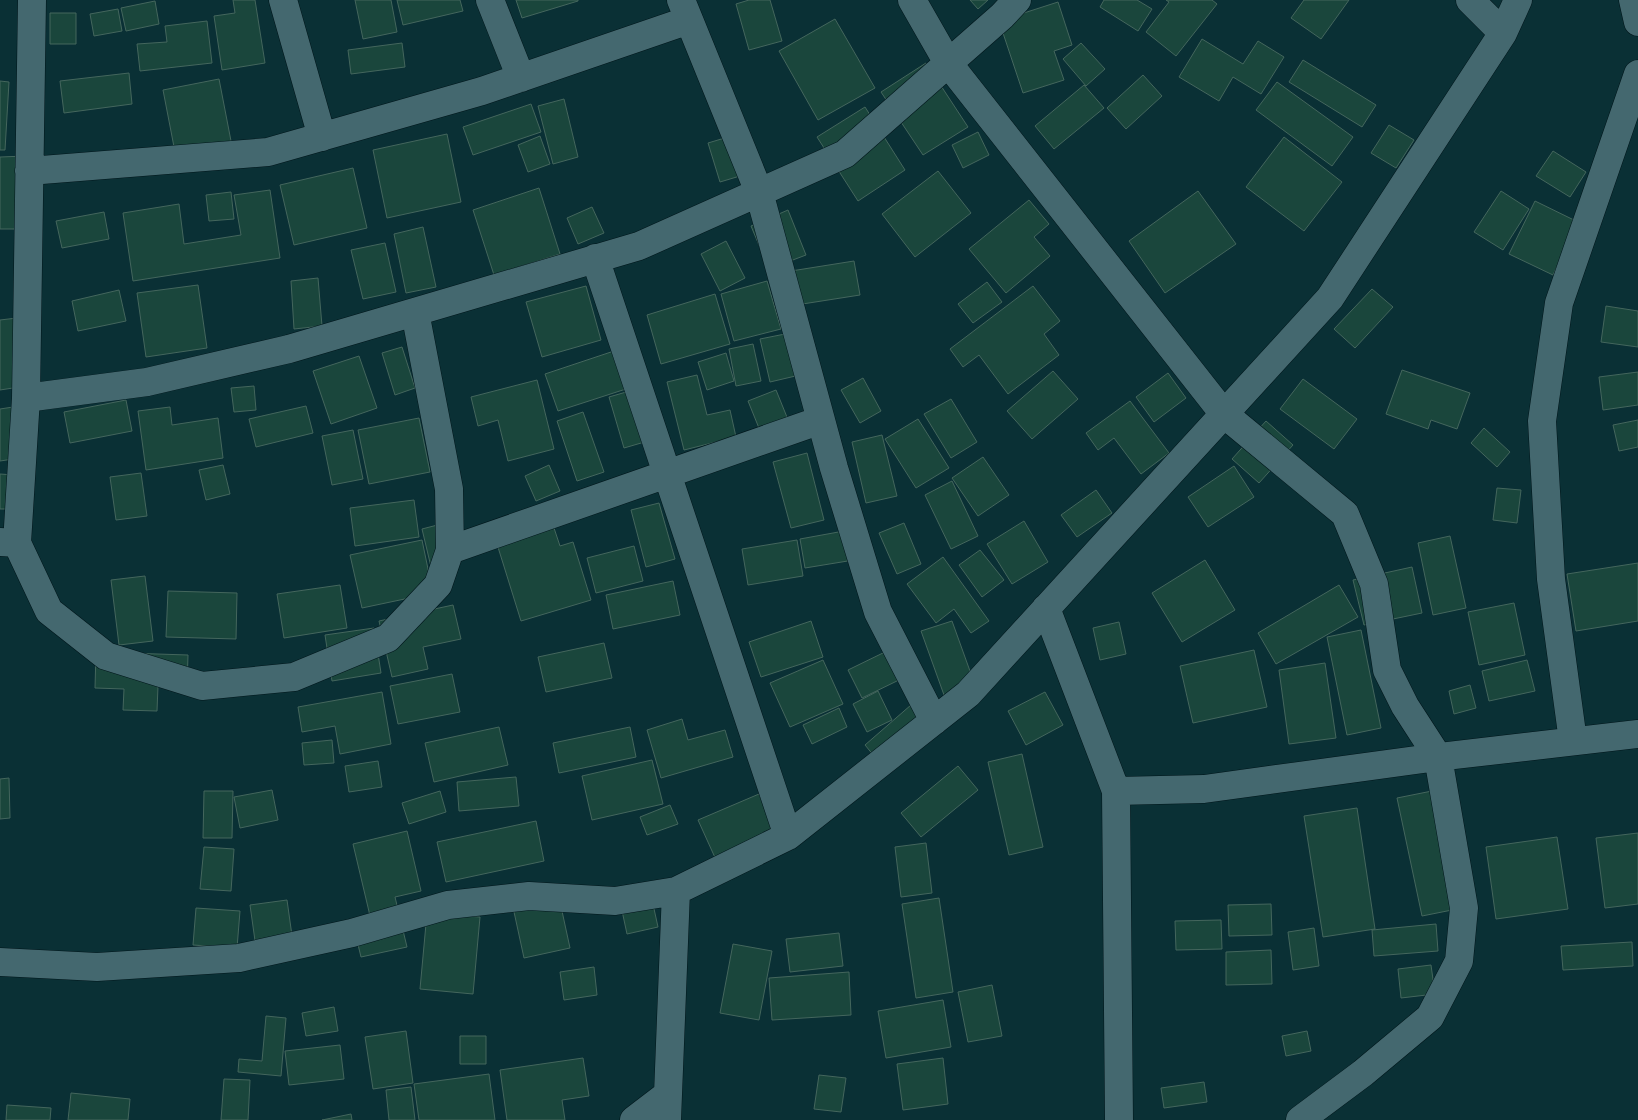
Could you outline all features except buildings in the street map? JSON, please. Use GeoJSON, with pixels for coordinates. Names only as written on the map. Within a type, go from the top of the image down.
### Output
{"type":"FeatureCollection","features":[{"type":"Feature","properties":{"kind":"street"},"geometry":{"type":"LineString","coordinates":[[32,0],[26,398],[8,542],[49,611],[106,656],[202,686],[294,677],[388,638],[438,585],[450,550],[449,489],[415,312]]}},
{"type":"Feature","properties":{"kind":"street"},"geometry":{"type":"LineString","coordinates":[[283,0],[322,137]]}},
{"type":"Feature","properties":{"kind":"street"},"geometry":{"type":"LineString","coordinates":[[490,0],[521,78]]}},
{"type":"Feature","properties":{"kind":"street"},"geometry":{"type":"LineString","coordinates":[[912,0],[948,64],[1224,414],[1345,514],[1374,584],[1387,670],[1405,706],[1438,757],[1464,908],[1459,961],[1430,1017],[1363,1073],[1300,1120]]}},
{"type":"Feature","properties":{"kind":"street"},"geometry":{"type":"LineString","coordinates":[[26,398],[147,382],[289,349],[639,246],[845,154],[1002,16],[1017,0]]}},
{"type":"Feature","properties":{"kind":"street"},"geometry":{"type":"LineString","coordinates":[[1470,0],[1503,33]]}},
{"type":"Feature","properties":{"kind":"street"},"geometry":{"type":"LineString","coordinates":[[0,962],[97,967],[239,958],[352,933],[448,905],[529,896],[615,901],[676,891],[788,836],[968,694],[1330,298],[1503,33],[1518,0]]}},
{"type":"Feature","properties":{"kind":"street"},"geometry":{"type":"LineString","coordinates":[[1634,0],[1638,22]]}},
{"type":"Feature","properties":{"kind":"street"},"geometry":{"type":"LineString","coordinates":[[29,172],[268,152],[521,78],[685,10],[759,192],[821,420],[878,612],[934,721]]}},
{"type":"Feature","properties":{"kind":"street"},"geometry":{"type":"LineString","coordinates":[[1573,741],[1550,579],[1542,421],[1558,302],[1638,74]]}},
{"type":"Feature","properties":{"kind":"street"},"geometry":{"type":"LineString","coordinates":[[595,258],[788,836]]}},
{"type":"Feature","properties":{"kind":"street"},"geometry":{"type":"LineString","coordinates":[[450,550],[821,420]]}},
{"type":"Feature","properties":{"kind":"street"},"geometry":{"type":"LineString","coordinates":[[1046,608],[1116,791],[1119,1120]]}},
{"type":"Feature","properties":{"kind":"street"},"geometry":{"type":"LineString","coordinates":[[1116,791],[1204,788],[1438,757],[1638,734]]}},
{"type":"Feature","properties":{"kind":"street"},"geometry":{"type":"LineString","coordinates":[[634,1120],[667,1107],[676,891]]}}]}
